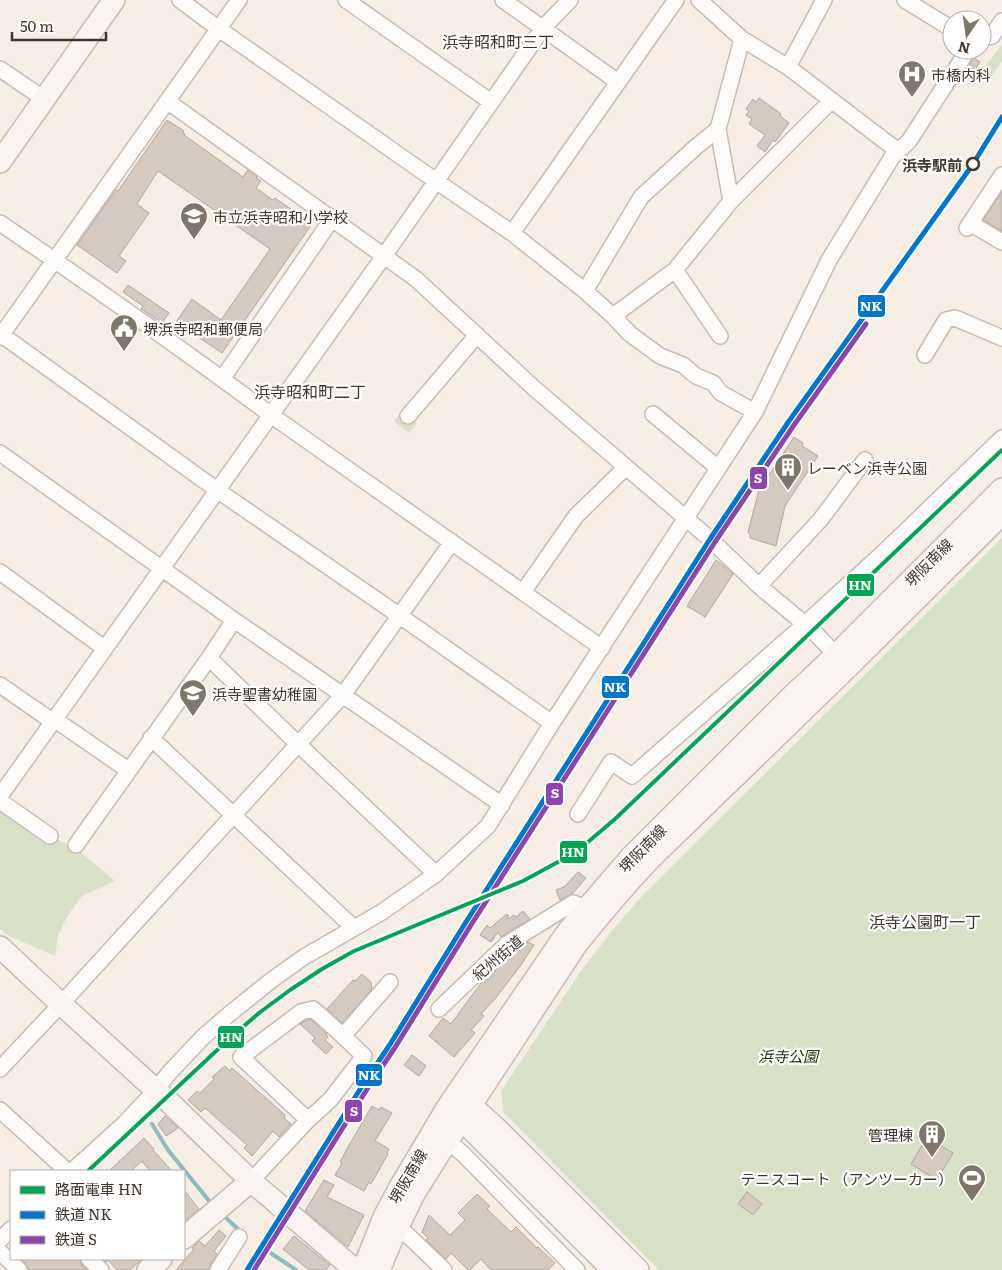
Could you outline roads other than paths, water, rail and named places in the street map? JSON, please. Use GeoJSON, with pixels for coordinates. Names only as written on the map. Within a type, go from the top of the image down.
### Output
{"type":"FeatureCollection","features":[{"type":"Feature","properties":{"kind":"main road"},"geometry":{"type":"LineString","coordinates":[[0,162],[114,0]]}},
{"type":"Feature","properties":{"kind":"main road","name":"堺阪南線"},"geometry":{"type":"LineString","coordinates":[[363,1270],[384,1217],[400,1187],[576,945],[626,884],[842,661],[1002,489]]}},
{"type":"Feature","properties":{"kind":"main road","name":"堺阪南線"},"geometry":{"type":"LineString","coordinates":[[379,1270],[414,1194],[447,1140],[459,1106],[561,942],[586,908],[631,857],[792,696],[842,661],[1002,514]]}},
{"type":"Feature","properties":{"kind":"main road"},"geometry":{"type":"LineString","coordinates":[[0,946],[156,1090],[251,1181],[347,1263],[358,1270]]}},
{"type":"Feature","properties":{"kind":"main road"},"geometry":{"type":"LineString","coordinates":[[459,1106],[613,1270]]}},
{"type":"Feature","properties":{"kind":"main road"},"geometry":{"type":"LineString","coordinates":[[459,1106],[638,1270]]}},
{"type":"Feature","properties":{"kind":"main road"},"geometry":{"type":"LineString","coordinates":[[186,1231],[251,1181]]}},
{"type":"Feature","properties":{"kind":"street"},"geometry":{"type":"LineString","coordinates":[[180,0],[436,182],[512,233],[585,292],[613,316],[630,334],[660,356],[683,365],[696,376],[713,383],[721,393],[755,412]]}},
{"type":"Feature","properties":{"kind":"street"},"geometry":{"type":"LineString","coordinates":[[239,0],[1,336],[217,490],[552,723]]}},
{"type":"Feature","properties":{"kind":"street"},"geometry":{"type":"LineString","coordinates":[[346,0],[491,102]]}},
{"type":"Feature","properties":{"kind":"street"},"geometry":{"type":"LineString","coordinates":[[503,0],[618,82]]}},
{"type":"Feature","properties":{"kind":"street"},"geometry":{"type":"LineString","coordinates":[[0,796],[384,256],[491,102],[544,28],[570,0]]}},
{"type":"Feature","properties":{"kind":"street"},"geometry":{"type":"LineString","coordinates":[[512,233],[676,0]]}},
{"type":"Feature","properties":{"kind":"street"},"geometry":{"type":"LineString","coordinates":[[788,67],[824,0]]}},
{"type":"Feature","properties":{"kind":"street"},"geometry":{"type":"LineString","coordinates":[[905,0],[942,23]]}},
{"type":"Feature","properties":{"kind":"street"},"geometry":{"type":"LineString","coordinates":[[704,2],[742,38],[788,67],[898,152]]}},
{"type":"Feature","properties":{"kind":"street"},"geometry":{"type":"LineString","coordinates":[[992,36],[1002,20]]}},
{"type":"Feature","properties":{"kind":"street"},"geometry":{"type":"LineString","coordinates":[[731,201],[718,129],[742,38]]}},
{"type":"Feature","properties":{"kind":"street"},"geometry":{"type":"LineString","coordinates":[[73,1170],[124,1124],[203,1037],[233,1010],[304,958],[382,912],[436,874],[488,826],[552,723],[755,412],[829,260],[892,157],[909,141],[962,60]]}},
{"type":"Feature","properties":{"kind":"street"},"geometry":{"type":"LineString","coordinates":[[0,69],[44,99]]}},
{"type":"Feature","properties":{"kind":"street"},"geometry":{"type":"LineString","coordinates":[[167,101],[416,280],[535,389],[710,539],[759,586],[805,624],[842,661]]}},
{"type":"Feature","properties":{"kind":"street"},"geometry":{"type":"LineString","coordinates":[[613,316],[675,270],[731,201],[831,101]]}},
{"type":"Feature","properties":{"kind":"street"},"geometry":{"type":"LineString","coordinates":[[585,292],[641,197],[718,129]]}},
{"type":"Feature","properties":{"kind":"street"},"geometry":{"type":"LineString","coordinates":[[1002,176],[968,226],[1002,242]]}},
{"type":"Feature","properties":{"kind":"street"},"geometry":{"type":"LineString","coordinates":[[222,378],[332,219]]}},
{"type":"Feature","properties":{"kind":"street"},"geometry":{"type":"LineString","coordinates":[[0,223],[602,648]]}},
{"type":"Feature","properties":{"kind":"street"},"geometry":{"type":"LineString","coordinates":[[675,270],[720,336]]}},
{"type":"Feature","properties":{"kind":"street"},"geometry":{"type":"LineString","coordinates":[[925,356],[946,320],[955,318],[1002,338]]}},
{"type":"Feature","properties":{"kind":"street"},"geometry":{"type":"LineString","coordinates":[[408,416],[477,335]]}},
{"type":"Feature","properties":{"kind":"street"},"geometry":{"type":"LineString","coordinates":[[653,414],[718,468]]}},
{"type":"Feature","properties":{"kind":"street"},"geometry":{"type":"LineString","coordinates":[[578,814],[611,762],[632,776],[884,552],[1002,438]]}},
{"type":"Feature","properties":{"kind":"street"},"geometry":{"type":"LineString","coordinates":[[0,453],[234,620],[502,805]]}},
{"type":"Feature","properties":{"kind":"street"},"geometry":{"type":"LineString","coordinates":[[759,586],[821,519],[865,460]]}},
{"type":"Feature","properties":{"kind":"street"},"geometry":{"type":"LineString","coordinates":[[523,592],[576,516],[626,467]]}},
{"type":"Feature","properties":{"kind":"street"},"geometry":{"type":"LineString","coordinates":[[0,1069],[343,694],[452,542]]}},
{"type":"Feature","properties":{"kind":"street"},"geometry":{"type":"LineString","coordinates":[[0,572],[104,648]]}},
{"type":"Feature","properties":{"kind":"street"},"geometry":{"type":"LineString","coordinates":[[76,845],[234,620]]}},
{"type":"Feature","properties":{"kind":"street"},"geometry":{"type":"LineString","coordinates":[[208,658],[436,874]]}},
{"type":"Feature","properties":{"kind":"street"},"geometry":{"type":"LineString","coordinates":[[0,685],[128,770]]}},
{"type":"Feature","properties":{"kind":"street"},"geometry":{"type":"LineString","coordinates":[[151,738],[354,928]]}},
{"type":"Feature","properties":{"kind":"street"},"geometry":{"type":"LineString","coordinates":[[0,801],[50,836]]}},
{"type":"Feature","properties":{"kind":"street","name":"紀州街道"},"geometry":{"type":"LineString","coordinates":[[439,1009],[506,944],[573,903],[586,908]]}},
{"type":"Feature","properties":{"kind":"street"},"geometry":{"type":"LineString","coordinates":[[343,1036],[390,982]]}},
{"type":"Feature","properties":{"kind":"street"},"geometry":{"type":"LineString","coordinates":[[251,1181],[308,1120],[330,1100],[364,1056],[313,1009],[302,1012],[241,1057],[308,1120]]}},
{"type":"Feature","properties":{"kind":"street"},"geometry":{"type":"LineString","coordinates":[[0,1110],[66,1170]]}},
{"type":"Feature","properties":{"kind":"street"},"geometry":{"type":"LineString","coordinates":[[447,1140],[463,1154],[570,1268]]}},
{"type":"Feature","properties":{"kind":"street"},"geometry":{"type":"LineString","coordinates":[[398,1226],[444,1270]]}},
{"type":"Feature","properties":{"kind":"street"},"geometry":{"type":"LineString","coordinates":[[0,1240],[10,1230]]}},
{"type":"Feature","properties":{"kind":"street"},"geometry":{"type":"LineString","coordinates":[[218,1270],[239,1237]]}},
{"type":"Feature","properties":{"kind":"street"},"geometry":{"type":"LineString","coordinates":[[0,1252],[18,1270]]}},
{"type":"Feature","properties":{"kind":"street"},"geometry":{"type":"LineString","coordinates":[[90,1260],[101,1270]]}},
{"type":"Feature","properties":{"kind":"waterway"},"geometry":{"type":"LineString","coordinates":[[152,1124],[168,1150],[184,1170]]}},
{"type":"Feature","properties":{"kind":"waterway"},"geometry":{"type":"LineString","coordinates":[[185,1171],[210,1202]]}},
{"type":"Feature","properties":{"kind":"waterway"},"geometry":{"type":"LineString","coordinates":[[223,1215],[238,1229]]}},
{"type":"Feature","properties":{"kind":"waterway"},"geometry":{"type":"LineString","coordinates":[[269,1252],[296,1270]]}},
{"type":"Feature","properties":{"kind":"tram line","name":"HN"},"geometry":{"type":"LineString","coordinates":[[89,1170],[230,1038],[290,990],[354,951],[523,881],[558,862],[588,842],[615,819],[1002,450]]}},
{"type":"Feature","properties":{"kind":"rail line","name":"NK"},"geometry":{"type":"LineString","coordinates":[[247,1270],[710,539],[789,421],[971,167],[1002,117]]}},
{"type":"Feature","properties":{"kind":"rail line","name":"S"},"geometry":{"type":"LineString","coordinates":[[254,1270],[715,542],[794,425],[866,324]]}},
{"type":"Feature","properties":{"kind":"place","name":"市橋内科"},"geometry":{"type":"Point","coordinates":[912,98]}},
{"type":"Feature","properties":{"kind":"place","name":"浜寺駅前"},"geometry":{"type":"Point","coordinates":[973,164]}},
{"type":"Feature","properties":{"kind":"place","name":"市立浜寺昭和小学校"},"geometry":{"type":"Point","coordinates":[194,240]}},
{"type":"Feature","properties":{"kind":"place","name":"堺浜寺昭和郵便局"},"geometry":{"type":"Point","coordinates":[124,352]}},
{"type":"Feature","properties":{"kind":"place","name":"レーベン浜寺公園"},"geometry":{"type":"Point","coordinates":[788,491]}},
{"type":"Feature","properties":{"kind":"place","name":"浜寺聖書幼稚園"},"geometry":{"type":"Point","coordinates":[193,717]}},
{"type":"Feature","properties":{"kind":"place","name":"管理棟"},"geometry":{"type":"Point","coordinates":[932,1158]}},
{"type":"Feature","properties":{"kind":"place","name":"テニスコート （アンツーカー）"},"geometry":{"type":"Point","coordinates":[972,1202]}},
{"type":"Feature","properties":{"kind":"district","name":"浜寺昭和町三丁"},"geometry":{"type":"Point","coordinates":[498,41]}},
{"type":"Feature","properties":{"kind":"district","name":"浜寺昭和町二丁"},"geometry":{"type":"Point","coordinates":[310,391]}},
{"type":"Feature","properties":{"kind":"district","name":"浜寺公園町一丁"},"geometry":{"type":"Point","coordinates":[925,921]}},
{"type":"Feature","properties":{"kind":"park label","name":"浜寺公園"},"geometry":{"type":"Point","coordinates":[788,1055]}}]}
